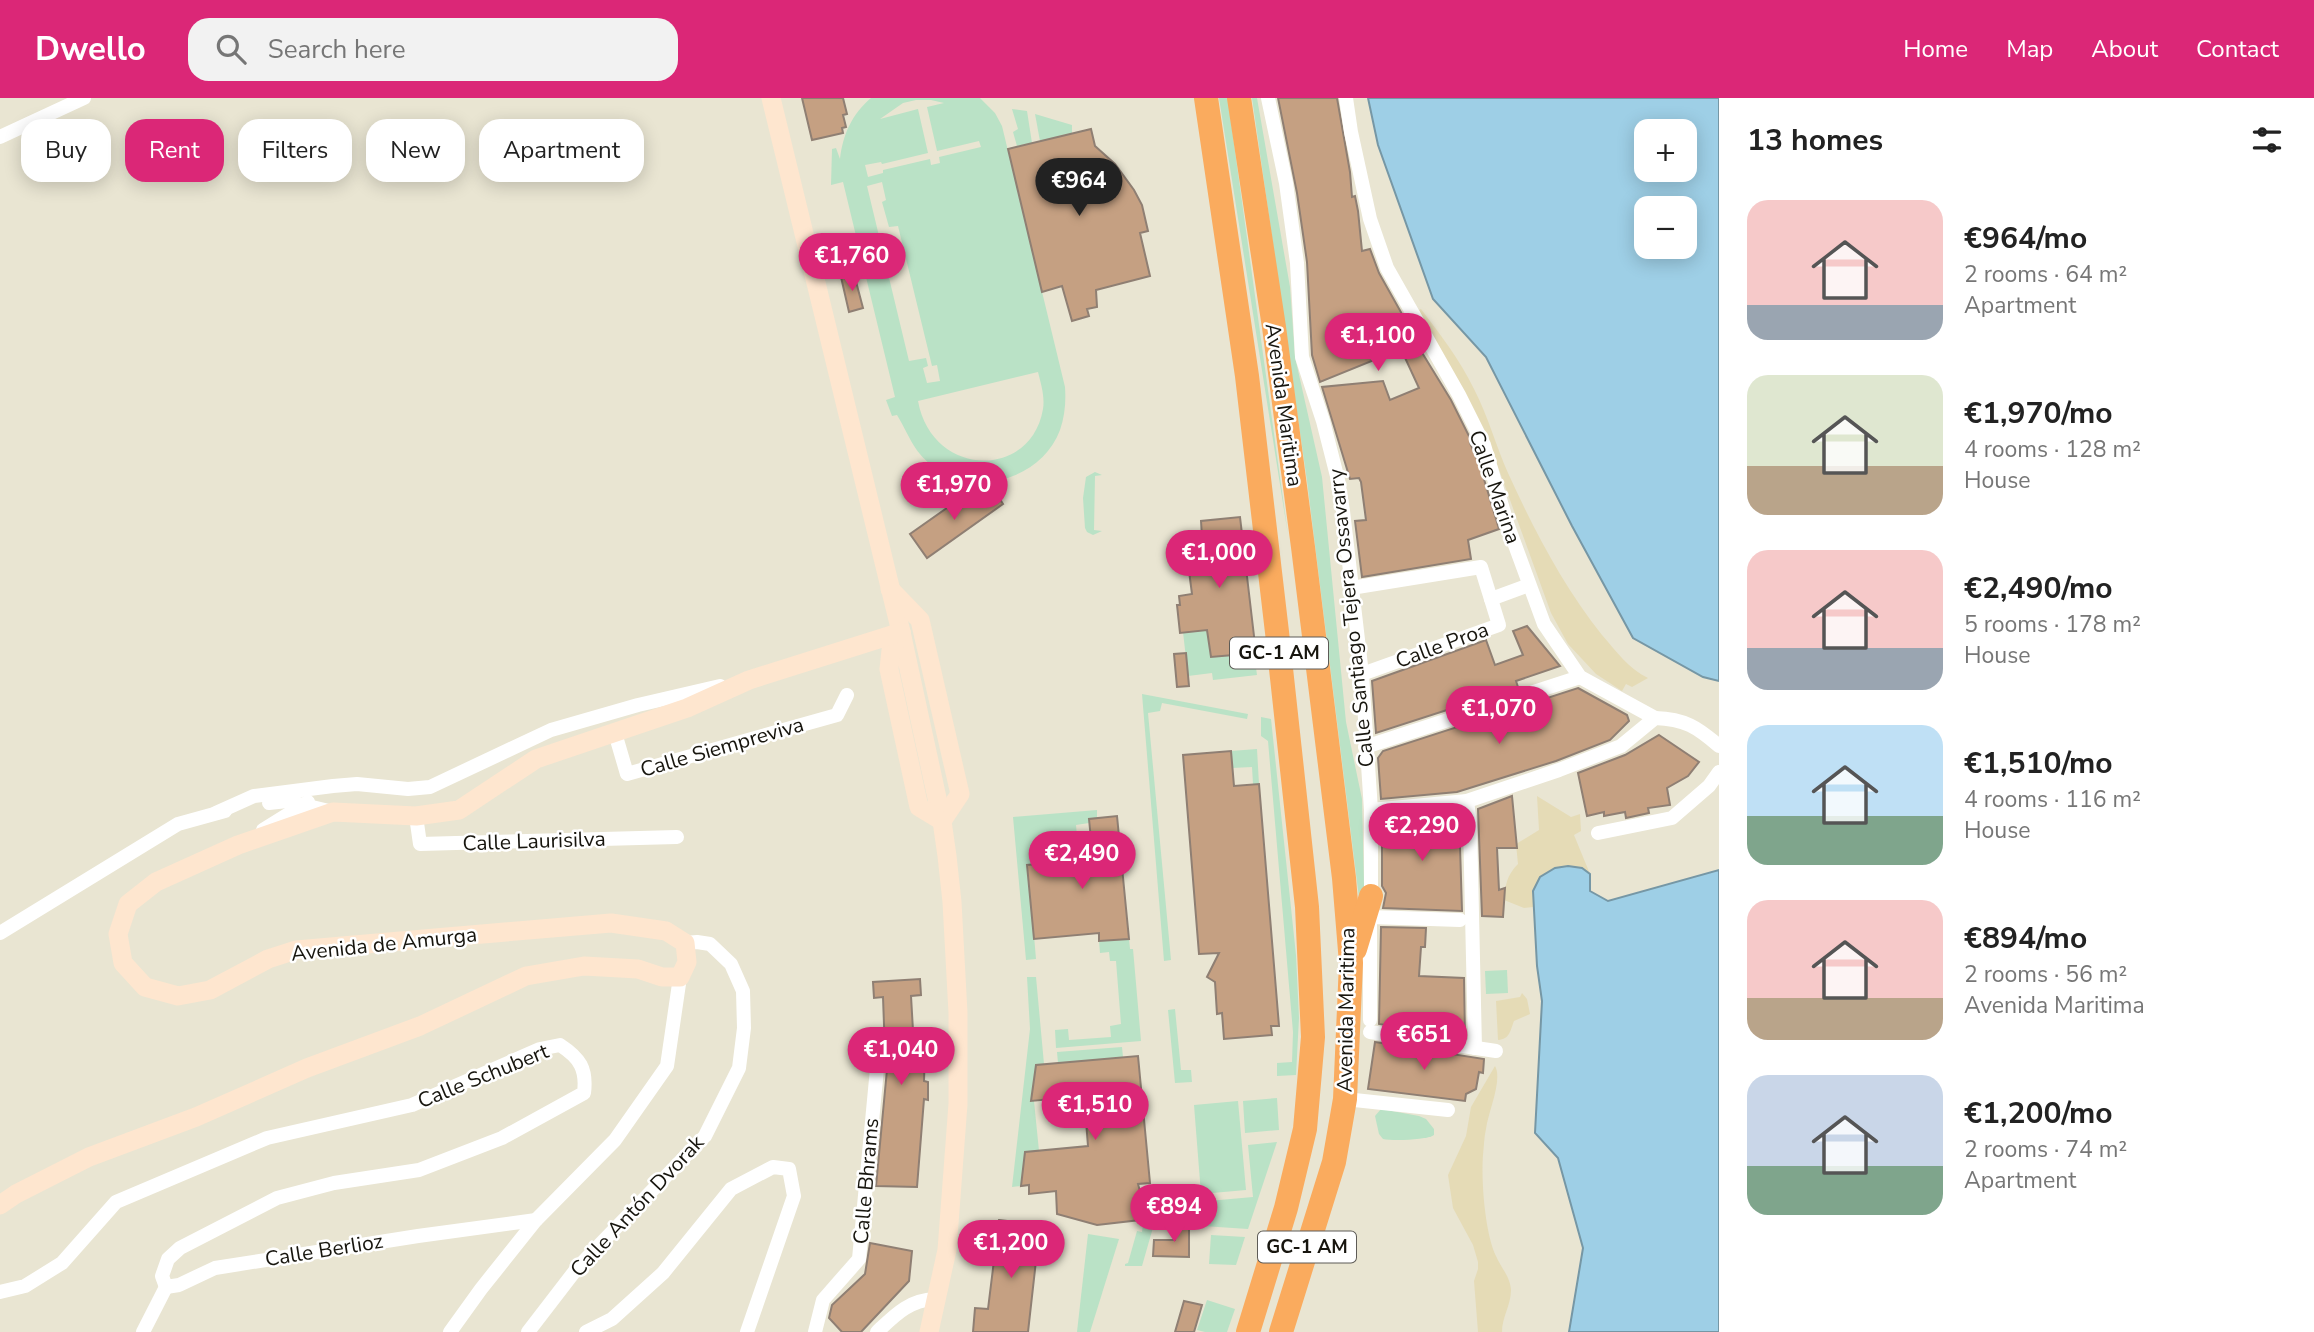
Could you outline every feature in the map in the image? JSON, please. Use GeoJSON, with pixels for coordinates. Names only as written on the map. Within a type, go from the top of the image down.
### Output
{"type":"FeatureCollection","features":[{"type":"Feature","properties":{"kind":"highway","name":"Avenida Maritima"},"geometry":{"type":"LineString","coordinates":[[1206,98],[1247,376],[1307,907],[1313,1037],[1305,1129],[1286,1208],[1248,1332]]}},
{"type":"Feature","properties":{"kind":"highway","name":"Avenida Maritima"},"geometry":{"type":"LineString","coordinates":[[1239,98],[1298,506],[1342,864],[1351,963],[1345,1099],[1334,1161],[1281,1332]]}},
{"type":"Feature","properties":{"kind":"highway"},"geometry":{"type":"LineString","coordinates":[[1351,963],[1371,907]]}},
{"type":"Feature","properties":{"kind":"highway"},"geometry":{"type":"LineString","coordinates":[[1295,1332],[1334,1161]]}},
{"type":"Feature","properties":{"kind":"highway"},"geometry":{"type":"LineString","coordinates":[[1239,1332],[1286,1208]]}},
{"type":"Feature","properties":{"kind":"street"},"geometry":{"type":"LineString","coordinates":[[0,137],[84,98]]}},
{"type":"Feature","properties":{"kind":"street"},"geometry":{"type":"LineString","coordinates":[[771,98],[901,632],[942,821],[952,902],[958,1013],[958,1090],[947,1250],[929,1332]]}},
{"type":"Feature","properties":{"kind":"street","name":"Calle Santiago Tejera Ossavarry"},"geometry":{"type":"LineString","coordinates":[[1268,98],[1286,183],[1297,263],[1302,357],[1323,421],[1338,480],[1362,674],[1371,810],[1370,1026],[1475,1048]]}},
{"type":"Feature","properties":{"kind":"street","name":"Calle Marina"},"geometry":{"type":"LineString","coordinates":[[1346,98],[1370,219],[1387,268],[1459,395],[1484,445],[1507,526],[1544,624],[1580,677],[1655,718],[1677,719],[1703,733],[1719,746]]}},
{"type":"Feature","properties":{"kind":"street","name":"Calle Proa"},"geometry":{"type":"LineString","coordinates":[[1351,589],[1481,567],[1499,625],[1362,674]]}},
{"type":"Feature","properties":{"kind":"street"},"geometry":{"type":"LineString","coordinates":[[1491,599],[1530,584]]}},
{"type":"Feature","properties":{"kind":"street"},"geometry":{"type":"LineString","coordinates":[[890,589],[920,620],[960,794],[942,821]]}},
{"type":"Feature","properties":{"kind":"street"},"geometry":{"type":"LineString","coordinates":[[901,632],[929,656]]}},
{"type":"Feature","properties":{"kind":"street"},"geometry":{"type":"LineString","coordinates":[[901,632],[891,650],[890,669],[919,807],[942,821]]}},
{"type":"Feature","properties":{"kind":"street","name":"Avenida de Amurga"},"geometry":{"type":"LineString","coordinates":[[238,845],[333,786],[357,784],[408,789],[429,787],[551,730],[638,705],[749,680],[901,632]]}},
{"type":"Feature","properties":{"kind":"street"},"geometry":{"type":"LineString","coordinates":[[860,646],[880,653],[890,669]]}},
{"type":"Feature","properties":{"kind":"street"},"geometry":{"type":"LineString","coordinates":[[1365,747],[1580,677]]}},
{"type":"Feature","properties":{"kind":"street","name":"Avenida de Amurga"},"geometry":{"type":"LineString","coordinates":[[685,943],[666,931],[611,923],[296,950],[268,959],[209,990],[178,996],[145,987],[122,963],[118,934],[128,904],[156,882],[238,845],[332,811],[416,816],[460,810],[537,759],[687,708],[749,680]]}},
{"type":"Feature","properties":{"kind":"street","name":"Calle Siempreviva"},"geometry":{"type":"LineString","coordinates":[[615,733],[627,774],[836,715],[847,695]]}},
{"type":"Feature","properties":{"kind":"street"},"geometry":{"type":"LineString","coordinates":[[1371,810],[1467,801],[1621,746],[1655,718]]}},
{"type":"Feature","properties":{"kind":"street"},"geometry":{"type":"LineString","coordinates":[[1598,833],[1672,818],[1709,786],[1719,772]]}},
{"type":"Feature","properties":{"kind":"street"},"geometry":{"type":"LineString","coordinates":[[216,813],[254,796],[333,786]]}},
{"type":"Feature","properties":{"kind":"street"},"geometry":{"type":"LineString","coordinates":[[0,933],[178,824],[216,813],[287,801],[332,811]]}},
{"type":"Feature","properties":{"kind":"street"},"geometry":{"type":"LineString","coordinates":[[1467,801],[1470,824],[1475,1048],[1496,1051]]}},
{"type":"Feature","properties":{"kind":"street"},"geometry":{"type":"LineString","coordinates":[[266,803],[279,820]]}},
{"type":"Feature","properties":{"kind":"street","name":"Calle Laurisilva"},"geometry":{"type":"LineString","coordinates":[[416,816],[419,844],[677,837]]}},
{"type":"Feature","properties":{"kind":"street"},"geometry":{"type":"LineString","coordinates":[[1371,907],[1460,920]]}},
{"type":"Feature","properties":{"kind":"street"},"geometry":{"type":"LineString","coordinates":[[450,1332],[536,1220],[615,1140],[667,1066],[680,977],[687,962],[685,943]]}},
{"type":"Feature","properties":{"kind":"street","name":"Calle Antón Dvorak"},"geometry":{"type":"LineString","coordinates":[[528,1332],[578,1267],[705,1136],[739,1068],[744,1028],[743,991],[731,964],[710,944],[685,943]]}},
{"type":"Feature","properties":{"kind":"street"},"geometry":{"type":"LineString","coordinates":[[0,1205],[89,1157],[196,1117],[307,1068],[420,1026],[526,976],[584,966],[638,969],[662,977],[680,977]]}},
{"type":"Feature","properties":{"kind":"street","name":"Calle Schubert"},"geometry":{"type":"LineString","coordinates":[[0,1292],[25,1286],[62,1263],[116,1202],[267,1138],[412,1105],[540,1049],[560,1045],[577,1056],[586,1080],[584,1093],[502,1138],[419,1170],[334,1183],[277,1198],[180,1248],[168,1259],[162,1276],[166,1286]]}},
{"type":"Feature","properties":{"kind":"street","name":"Calle Bhrams"},"geometry":{"type":"LineString","coordinates":[[815,1332],[823,1300],[859,1259],[878,1058]]}},
{"type":"Feature","properties":{"kind":"street"},"geometry":{"type":"LineString","coordinates":[[1345,1099],[1448,1110]]}},
{"type":"Feature","properties":{"kind":"street"},"geometry":{"type":"LineString","coordinates":[[586,1332],[612,1319],[663,1273],[731,1189],[773,1167],[789,1169],[794,1196],[747,1332]]}},
{"type":"Feature","properties":{"kind":"street","name":"Calle Berlioz"},"geometry":{"type":"LineString","coordinates":[[166,1286],[178,1284],[215,1268],[536,1220]]}},
{"type":"Feature","properties":{"kind":"street"},"geometry":{"type":"LineString","coordinates":[[143,1332],[166,1286]]}},
{"type":"Feature","properties":{"kind":"street"},"geometry":{"type":"LineString","coordinates":[[877,1332],[911,1304],[935,1299]]}},
{"type":"Feature","properties":{"kind":"green space"},"geometry":{"type":"Polygon","coordinates":[[[871,98],[980,98],[995,113],[1002,126],[1065,387],[1062,425],[1051,447],[1025,471],[1008,478],[972,481],[955,478],[938,470],[913,445],[897,415],[892,416],[886,400],[895,397],[843,182],[831,185],[832,149],[836,148],[840,159],[849,125],[871,98]],[[916,100],[903,103],[880,119],[918,109],[928,153],[882,164],[865,165],[868,177],[883,173],[883,170],[930,159],[931,165],[940,163],[939,157],[981,147],[979,141],[937,151],[927,107],[944,103],[916,100]],[[882,182],[867,186],[909,361],[926,358],[928,366],[923,368],[927,383],[940,381],[937,365],[932,366],[898,226],[889,227],[882,202],[886,200],[882,182]],[[1038,372],[918,401],[927,426],[942,445],[961,456],[981,460],[1002,458],[1020,449],[1035,432],[1043,409],[1038,372]]]}},
{"type":"Feature","properties":{"kind":"green space"},"geometry":{"type":"Polygon","coordinates":[[[1219,98],[1228,98],[1288,535],[1219,98]]]}},
{"type":"Feature","properties":{"kind":"green space"},"geometry":{"type":"Polygon","coordinates":[[[1252,98],[1257,98],[1290,287],[1295,357],[1322,477],[1346,722],[1362,799],[1364,886],[1360,906],[1307,481],[1252,98]]]}},
{"type":"Feature","properties":{"kind":"green space"},"geometry":{"type":"Polygon","coordinates":[[[1012,109],[1027,111],[1032,143],[1017,146],[1013,132],[1018,129],[1012,109]]]}},
{"type":"Feature","properties":{"kind":"green space"},"geometry":{"type":"Polygon","coordinates":[[[1035,114],[1072,125],[1072,133],[1040,141],[1035,114]]]}},
{"type":"Feature","properties":{"kind":"green space"},"geometry":{"type":"Polygon","coordinates":[[[1095,472],[1102,475],[1095,476],[1094,530],[1102,531],[1093,535],[1085,528],[1083,498],[1086,477],[1095,472]]]}},
{"type":"Feature","properties":{"kind":"green space"},"geometry":{"type":"Polygon","coordinates":[[[1207,630],[1211,657],[1254,653],[1257,675],[1213,680],[1212,673],[1188,676],[1183,632],[1207,630]]]}},
{"type":"Feature","properties":{"kind":"green space"},"geometry":{"type":"Polygon","coordinates":[[[1142,694],[1248,714],[1247,719],[1162,703],[1160,711],[1148,713],[1171,960],[1164,961],[1142,694]]]}},
{"type":"Feature","properties":{"kind":"green space"},"geometry":{"type":"Polygon","coordinates":[[[1261,717],[1271,719],[1296,955],[1299,1018],[1296,1075],[1277,1076],[1277,1063],[1292,1062],[1293,1032],[1268,741],[1261,736],[1261,717]]]}},
{"type":"Feature","properties":{"kind":"green space"},"geometry":{"type":"Polygon","coordinates":[[[1257,749],[1259,784],[1253,784],[1252,767],[1232,768],[1231,751],[1257,749]]]}},
{"type":"Feature","properties":{"kind":"green space"},"geometry":{"type":"Polygon","coordinates":[[[1097,810],[1097,818],[1089,819],[1089,823],[1076,825],[1079,860],[1028,865],[1036,959],[1026,960],[1013,817],[1097,810]]]}},
{"type":"Feature","properties":{"kind":"green space"},"geometry":{"type":"Polygon","coordinates":[[[1129,939],[1130,949],[1133,949],[1141,1041],[1056,1048],[1055,1030],[1068,1029],[1069,1040],[1111,1037],[1110,1026],[1121,1024],[1116,961],[1110,961],[1109,952],[1100,953],[1099,941],[1129,939]]]}},
{"type":"Feature","properties":{"kind":"green space"},"geometry":{"type":"Polygon","coordinates":[[[1507,970],[1508,993],[1486,994],[1485,971],[1507,970]]]}},
{"type":"Feature","properties":{"kind":"green space"},"geometry":{"type":"Polygon","coordinates":[[[1027,977],[1036,977],[1044,1064],[1036,1065],[1031,1101],[1034,1101],[1039,1151],[1025,1152],[1021,1186],[1012,1187],[1030,1029],[1027,977]]]}},
{"type":"Feature","properties":{"kind":"green space"},"geometry":{"type":"Polygon","coordinates":[[[1175,1009],[1181,1070],[1191,1070],[1192,1082],[1175,1083],[1168,1010],[1175,1009]]]}},
{"type":"Feature","properties":{"kind":"green space"},"geometry":{"type":"Polygon","coordinates":[[[1122,1047],[1123,1057],[1058,1063],[1057,1052],[1122,1047]]]}},
{"type":"Feature","properties":{"kind":"green space"},"geometry":{"type":"Polygon","coordinates":[[[1277,1098],[1279,1130],[1245,1133],[1243,1101],[1277,1098]]]}},
{"type":"Feature","properties":{"kind":"green space"},"geometry":{"type":"Polygon","coordinates":[[[1238,1101],[1246,1190],[1201,1194],[1194,1105],[1238,1101]]]}},
{"type":"Feature","properties":{"kind":"green space"},"geometry":{"type":"Polygon","coordinates":[[[1381,1109],[1426,1119],[1434,1129],[1434,1135],[1410,1140],[1383,1139],[1379,1134],[1375,1116],[1381,1109]]]}},
{"type":"Feature","properties":{"kind":"green space"},"geometry":{"type":"Polygon","coordinates":[[[1277,1142],[1248,1229],[1188,1225],[1185,1199],[1196,1198],[1197,1202],[1253,1197],[1248,1145],[1277,1142]]]}},
{"type":"Feature","properties":{"kind":"green space"},"geometry":{"type":"Polygon","coordinates":[[[1143,1224],[1154,1224],[1142,1266],[1125,1266],[1137,1231],[1142,1232],[1143,1224]]]}},
{"type":"Feature","properties":{"kind":"green space"},"geometry":{"type":"Polygon","coordinates":[[[1088,1234],[1119,1239],[1090,1332],[1077,1332],[1088,1234]]]}},
{"type":"Feature","properties":{"kind":"green space"},"geometry":{"type":"Polygon","coordinates":[[[1211,1235],[1245,1237],[1236,1265],[1209,1264],[1211,1235]]]}},
{"type":"Feature","properties":{"kind":"green space"},"geometry":{"type":"Polygon","coordinates":[[[1207,1300],[1235,1309],[1227,1332],[1197,1330],[1207,1300]]]}},
{"type":"Feature","properties":{"kind":"sand"},"geometry":{"type":"Polygon","coordinates":[[[1421,309],[1468,378],[1518,494],[1562,577],[1602,635],[1629,665],[1648,678],[1632,687],[1626,684],[1622,691],[1596,674],[1568,644],[1551,613],[1489,442],[1419,310],[1421,309]]]}},
{"type":"Feature","properties":{"kind":"sand"},"geometry":{"type":"Polygon","coordinates":[[[1537,796],[1571,817],[1580,814],[1581,831],[1574,835],[1590,874],[1582,868],[1533,891],[1533,907],[1524,908],[1504,900],[1504,895],[1509,876],[1518,864],[1516,844],[1539,830],[1537,796]]]}},
{"type":"Feature","properties":{"kind":"sand"},"geometry":{"type":"Polygon","coordinates":[[[1522,993],[1527,999],[1530,1014],[1514,1021],[1507,1036],[1498,1040],[1496,1001],[1520,997],[1522,993]]]}},
{"type":"Feature","properties":{"kind":"sand"},"geometry":{"type":"Polygon","coordinates":[[[1495,1066],[1496,1088],[1484,1142],[1483,1192],[1492,1246],[1511,1290],[1502,1332],[1478,1332],[1474,1281],[1478,1262],[1473,1245],[1453,1208],[1448,1175],[1466,1136],[1471,1107],[1495,1066]]]}},
{"type":"Feature","properties":{"kind":"water"},"geometry":{"type":"Polygon","coordinates":[[[1368,98],[1719,98],[1719,681],[1703,677],[1633,638],[1572,526],[1486,357],[1433,299],[1378,145],[1368,98]]]}},
{"type":"Feature","properties":{"kind":"water"},"geometry":{"type":"Polygon","coordinates":[[[1555,868],[1582,868],[1590,874],[1590,891],[1608,901],[1719,870],[1719,1332],[1569,1332],[1583,1248],[1558,1158],[1535,1133],[1542,1001],[1537,966],[1533,891],[1540,877],[1555,868]]]}},
{"type":"Feature","properties":{"kind":"building"},"geometry":{"type":"Polygon","coordinates":[[[802,98],[843,98],[847,114],[843,115],[846,127],[842,128],[843,133],[812,140],[802,98]]]}},
{"type":"Feature","properties":{"kind":"building"},"geometry":{"type":"Polygon","coordinates":[[[1278,98],[1337,98],[1352,197],[1355,196],[1358,211],[1362,251],[1370,249],[1379,273],[1472,442],[1470,443],[1497,522],[1499,529],[1468,540],[1471,559],[1362,577],[1355,521],[1366,520],[1361,482],[1359,478],[1350,479],[1322,387],[1383,381],[1390,400],[1419,388],[1401,349],[1320,382],[1312,355],[1307,262],[1297,193],[1278,98]]]}},
{"type":"Feature","properties":{"kind":"building"},"geometry":{"type":"Polygon","coordinates":[[[1091,129],[1095,146],[1115,164],[1142,205],[1148,231],[1140,233],[1150,276],[1096,290],[1097,307],[1087,309],[1089,316],[1072,321],[1062,286],[1042,292],[1008,149],[1091,129]]]}},
{"type":"Feature","properties":{"kind":"building"},"geometry":{"type":"Polygon","coordinates":[[[854,274],[863,308],[849,312],[841,277],[854,274]]]}},
{"type":"Feature","properties":{"kind":"building"},"geometry":{"type":"Polygon","coordinates":[[[971,491],[978,500],[987,494],[989,498],[996,493],[1003,504],[927,558],[910,534],[971,491]]]}},
{"type":"Feature","properties":{"kind":"building"},"geometry":{"type":"Polygon","coordinates":[[[1240,517],[1256,653],[1211,657],[1207,630],[1180,633],[1177,605],[1180,605],[1179,596],[1192,594],[1189,571],[1193,570],[1189,538],[1202,537],[1201,521],[1240,517]]]}},
{"type":"Feature","properties":{"kind":"building"},"geometry":{"type":"Polygon","coordinates":[[[1527,626],[1560,666],[1516,681],[1518,687],[1376,733],[1372,681],[1486,640],[1495,665],[1523,655],[1513,631],[1527,626]]]}},
{"type":"Feature","properties":{"kind":"building"},"geometry":{"type":"Polygon","coordinates":[[[1186,653],[1189,686],[1177,687],[1174,654],[1186,653]]]}},
{"type":"Feature","properties":{"kind":"building"},"geometry":{"type":"Polygon","coordinates":[[[1578,688],[1627,715],[1629,721],[1610,740],[1556,761],[1457,792],[1381,799],[1378,758],[1383,751],[1578,688]]]}},
{"type":"Feature","properties":{"kind":"building"},"geometry":{"type":"Polygon","coordinates":[[[1659,735],[1699,762],[1688,776],[1667,788],[1670,805],[1648,808],[1649,813],[1626,818],[1625,812],[1604,816],[1604,812],[1587,816],[1578,773],[1625,755],[1659,735]]]}},
{"type":"Feature","properties":{"kind":"building"},"geometry":{"type":"Polygon","coordinates":[[[1231,751],[1234,786],[1259,784],[1279,1026],[1271,1026],[1272,1035],[1224,1039],[1222,1013],[1217,1014],[1215,982],[1207,977],[1219,953],[1199,954],[1183,755],[1231,751]]]}},
{"type":"Feature","properties":{"kind":"building"},"geometry":{"type":"Polygon","coordinates":[[[1512,796],[1517,848],[1497,848],[1499,890],[1505,888],[1503,917],[1482,916],[1478,809],[1512,796]]]}},
{"type":"Feature","properties":{"kind":"building"},"geometry":{"type":"Polygon","coordinates":[[[1459,814],[1462,911],[1383,908],[1386,893],[1382,886],[1382,819],[1459,814]]]}},
{"type":"Feature","properties":{"kind":"building"},"geometry":{"type":"Polygon","coordinates":[[[1117,816],[1129,939],[1099,941],[1099,933],[1034,939],[1027,865],[1093,859],[1089,819],[1117,816]]]}},
{"type":"Feature","properties":{"kind":"building"},"geometry":{"type":"Polygon","coordinates":[[[1381,927],[1426,928],[1425,947],[1421,947],[1419,976],[1464,978],[1465,1037],[1379,1024],[1381,927]]]}},
{"type":"Feature","properties":{"kind":"building"},"geometry":{"type":"Polygon","coordinates":[[[920,979],[921,995],[911,996],[914,1048],[925,1048],[924,1081],[928,1082],[928,1100],[924,1099],[917,1187],[876,1186],[888,1059],[885,1052],[883,997],[874,998],[873,982],[920,979]]]}},
{"type":"Feature","properties":{"kind":"building"},"geometry":{"type":"Polygon","coordinates":[[[1375,1042],[1484,1059],[1483,1073],[1479,1072],[1476,1089],[1466,1094],[1465,1101],[1368,1089],[1375,1042]]]}},
{"type":"Feature","properties":{"kind":"building"},"geometry":{"type":"Polygon","coordinates":[[[1138,1056],[1150,1183],[1138,1184],[1144,1206],[1140,1220],[1097,1225],[1057,1214],[1056,1191],[1029,1194],[1029,1185],[1021,1186],[1025,1152],[1088,1146],[1084,1096],[1031,1101],[1036,1065],[1138,1056]]]}},
{"type":"Feature","properties":{"kind":"building"},"geometry":{"type":"Polygon","coordinates":[[[999,1220],[1040,1225],[1028,1332],[973,1332],[975,1308],[988,1309],[999,1220]]]}},
{"type":"Feature","properties":{"kind":"building"},"geometry":{"type":"Polygon","coordinates":[[[1176,1225],[1189,1225],[1189,1257],[1153,1256],[1154,1240],[1175,1240],[1176,1225]]]}},
{"type":"Feature","properties":{"kind":"building"},"geometry":{"type":"Polygon","coordinates":[[[870,1243],[912,1251],[909,1281],[861,1332],[842,1332],[829,1318],[832,1305],[865,1274],[870,1243]]]}},
{"type":"Feature","properties":{"kind":"building"},"geometry":{"type":"Polygon","coordinates":[[[1184,1301],[1202,1305],[1194,1332],[1175,1332],[1184,1301]]]}}]}
